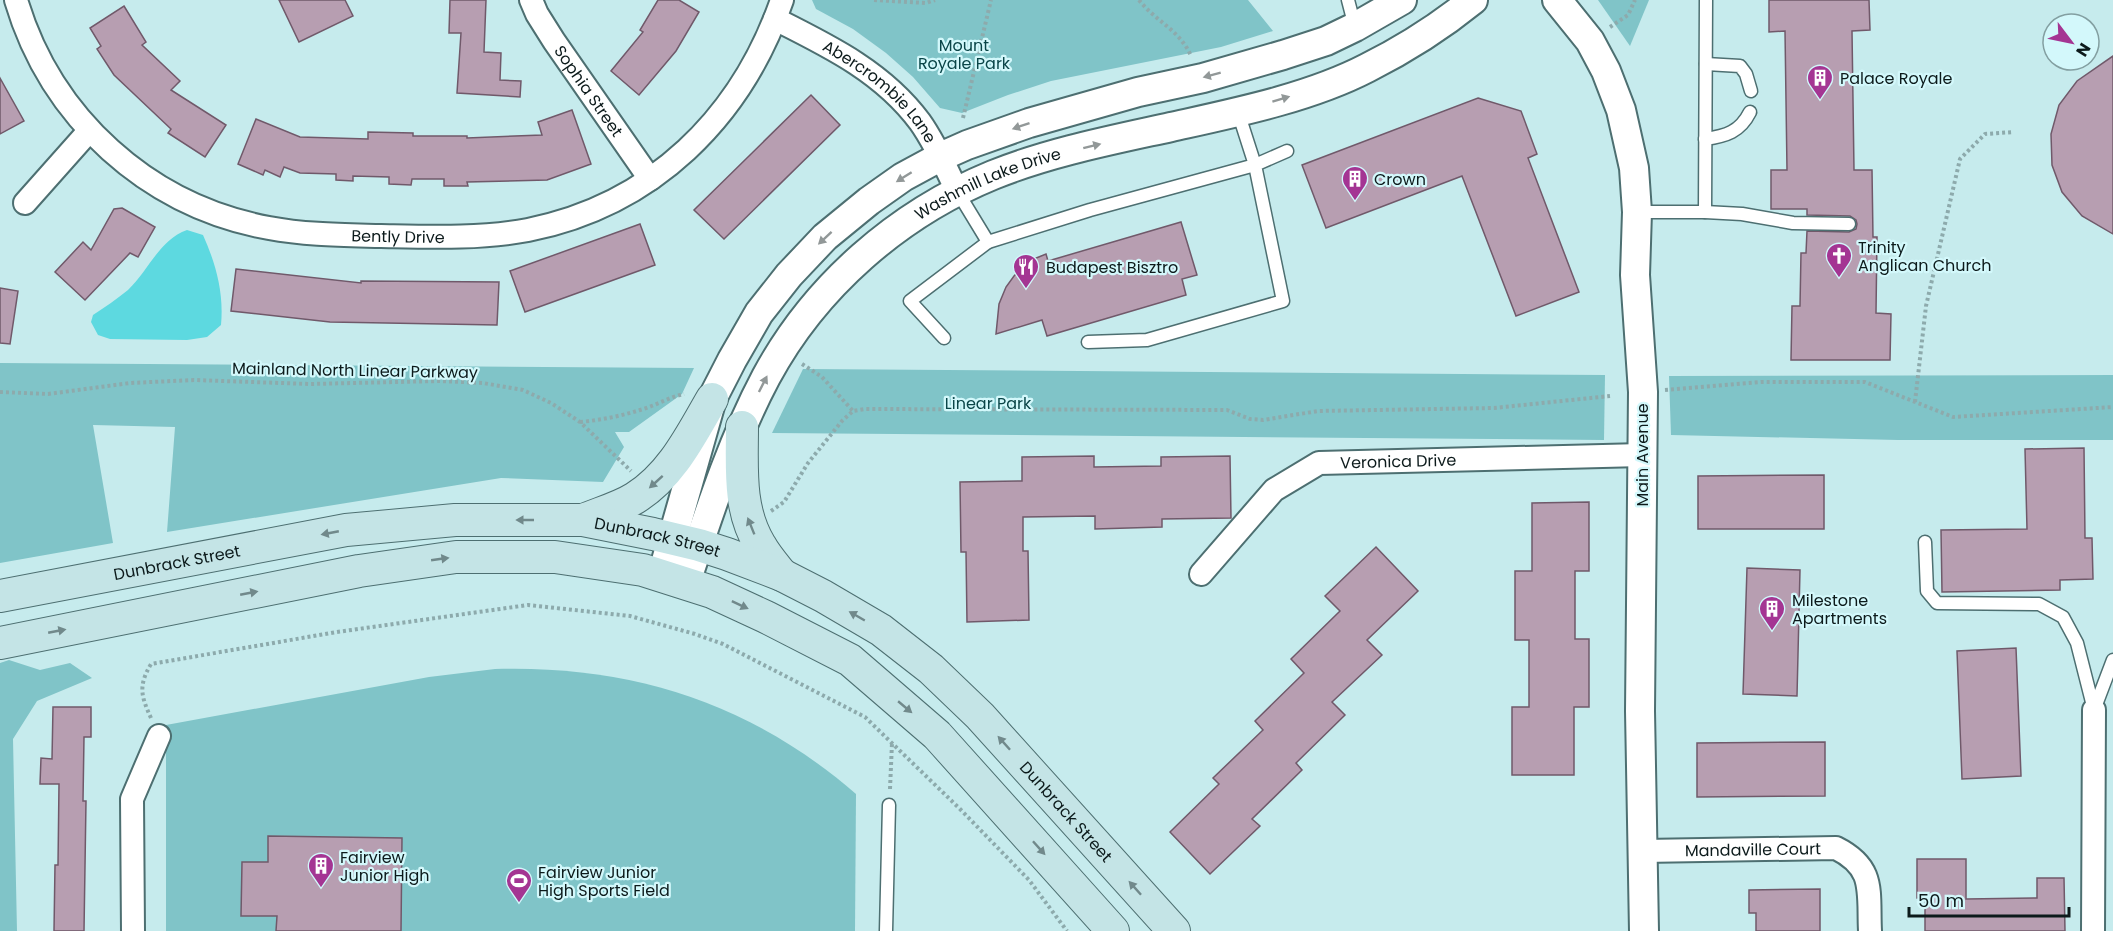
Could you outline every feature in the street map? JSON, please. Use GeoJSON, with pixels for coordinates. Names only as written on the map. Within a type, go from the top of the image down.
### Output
{"type":"FeatureCollection","features":[{"type":"Feature","properties":{"kind":"main road"},"geometry":{"type":"LineString","coordinates":[[583,520],[634,499],[664,474],[681,452],[700,396]]}},
{"type":"Feature","properties":{"kind":"main road"},"geometry":{"type":"LineString","coordinates":[[742,427],[742,493],[748,520],[759,544],[782,575]]}},
{"type":"Feature","properties":{"kind":"main road","name":"Dunbrack Street"},"geometry":{"type":"LineString","coordinates":[[0,596],[346,530],[455,520],[583,520],[686,542],[727,554],[782,575],[824,596],[881,630],[931,669],[980,716],[1174,931]]}},
{"type":"Feature","properties":{"kind":"main road"},"geometry":{"type":"LineString","coordinates":[[0,643],[359,571],[456,557],[555,557],[610,564],[674,579],[712,592],[850,660],[938,735],[1113,931]]}},
{"type":"Feature","properties":{"kind":"street","name":"Bently Drive"},"geometry":{"type":"LineString","coordinates":[[16,0],[26,30],[47,72],[59,92],[89,131],[116,158],[135,172],[196,208],[261,227],[321,235],[453,237],[504,234],[553,224],[617,200],[650,179],[687,151],[727,106],[753,65],[778,10]]}},
{"type":"Feature","properties":{"kind":"street","name":"Sophia Street"},"geometry":{"type":"LineString","coordinates":[[531,0],[554,41],[650,179]]}},
{"type":"Feature","properties":{"kind":"street","name":"Washmill Lake Drive"},"geometry":{"type":"LineString","coordinates":[[686,542],[700,396],[759,313],[796,267],[825,237],[869,201],[903,177],[968,145],[1029,123],[1138,92],[1203,78],[1283,56],[1326,41],[1352,13],[1402,0]]}},
{"type":"Feature","properties":{"kind":"street","name":"Washmill Lake Drive"},"geometry":{"type":"LineString","coordinates":[[674,579],[686,542],[766,377],[787,342],[843,274],[885,238],[920,213],[957,191],[994,174],[1035,160],[1238,112],[1322,87],[1366,69],[1425,34],[1473,0]]}},
{"type":"Feature","properties":{"kind":"street","name":"Main Avenue"},"geometry":{"type":"LineString","coordinates":[[1557,0],[1590,41],[1606,71],[1621,110],[1634,168],[1637,212],[1635,275],[1643,392],[1641,711],[1644,931]]}},
{"type":"Feature","properties":{"kind":"street","name":"Abercrombie Lane"},"geometry":{"type":"LineString","coordinates":[[778,10],[871,72],[896,94],[920,123],[957,191]]}},
{"type":"Feature","properties":{"kind":"street"},"geometry":{"type":"LineString","coordinates":[[25,203],[89,131]]}},
{"type":"Feature","properties":{"kind":"street","name":"Veronica Drive"},"geometry":{"type":"LineString","coordinates":[[1201,574],[1274,490],[1319,463],[1642,454]]}},
{"type":"Feature","properties":{"kind":"street"},"geometry":{"type":"LineString","coordinates":[[2093,931],[2094,710]]}},
{"type":"Feature","properties":{"kind":"street"},"geometry":{"type":"LineString","coordinates":[[133,931],[132,799],[159,736]]}},
{"type":"Feature","properties":{"kind":"street","name":"Mandaville Court"},"geometry":{"type":"LineString","coordinates":[[1643,851],[1836,848],[1858,862],[1868,878],[1870,931]]}},
{"type":"Feature","properties":{"kind":"lane"},"geometry":{"type":"LineString","coordinates":[[1705,212],[1706,0]]}},
{"type":"Feature","properties":{"kind":"lane"},"geometry":{"type":"LineString","coordinates":[[1706,64],[1740,66],[1746,74],[1751,91]]}},
{"type":"Feature","properties":{"kind":"lane"},"geometry":{"type":"LineString","coordinates":[[1088,342],[1147,340],[1284,301],[1256,165],[1238,112]]}},
{"type":"Feature","properties":{"kind":"lane"},"geometry":{"type":"LineString","coordinates":[[1705,139],[1726,136],[1737,130],[1745,122],[1750,112]]}},
{"type":"Feature","properties":{"kind":"lane"},"geometry":{"type":"LineString","coordinates":[[944,338],[910,301],[988,242],[1090,210],[1256,165],[1287,151]]}},
{"type":"Feature","properties":{"kind":"lane"},"geometry":{"type":"LineString","coordinates":[[957,191],[988,242]]}},
{"type":"Feature","properties":{"kind":"lane"},"geometry":{"type":"LineString","coordinates":[[1637,212],[1742,214],[1793,223],[1849,224]]}},
{"type":"Feature","properties":{"kind":"lane"},"geometry":{"type":"LineString","coordinates":[[1925,542],[1926,591],[1937,603],[2039,604],[2063,617],[2077,643],[2094,710]]}},
{"type":"Feature","properties":{"kind":"lane"},"geometry":{"type":"LineString","coordinates":[[2094,710],[2113,660]]}},
{"type":"Feature","properties":{"kind":"lane"},"geometry":{"type":"LineString","coordinates":[[886,931],[889,805]]}},
{"type":"Feature","properties":{"kind":"path"},"geometry":{"type":"LineString","coordinates":[[874,0],[926,3],[935,0]]}},
{"type":"Feature","properties":{"kind":"path"},"geometry":{"type":"LineString","coordinates":[[963,118],[991,0]]}},
{"type":"Feature","properties":{"kind":"path"},"geometry":{"type":"LineString","coordinates":[[1139,0],[1148,12],[1170,27],[1188,47],[1191,56]]}},
{"type":"Feature","properties":{"kind":"path"},"geometry":{"type":"LineString","coordinates":[[1590,41],[1628,15],[1635,0]]}},
{"type":"Feature","properties":{"kind":"path"},"geometry":{"type":"LineString","coordinates":[[1914,402],[1926,306],[1960,159],[1985,134],[2014,132]]}},
{"type":"Feature","properties":{"kind":"path"},"geometry":{"type":"LineString","coordinates":[[802,364],[822,377],[853,411]]}},
{"type":"Feature","properties":{"kind":"path","name":"Mainland North Linear Parkway"},"geometry":{"type":"LineString","coordinates":[[0,392],[48,394],[130,383],[194,380],[310,384],[472,382],[522,390],[551,403],[580,422],[633,473]]}},
{"type":"Feature","properties":{"kind":"path"},"geometry":{"type":"LineString","coordinates":[[1665,390],[1762,382],[1865,382],[1953,417],[2113,407]]}},
{"type":"Feature","properties":{"kind":"path"},"geometry":{"type":"LineString","coordinates":[[580,422],[607,419],[642,410],[676,396],[700,396]]}},
{"type":"Feature","properties":{"kind":"path"},"geometry":{"type":"LineString","coordinates":[[768,512],[784,502],[808,463],[842,421],[853,411],[865,409],[1227,410],[1250,419],[1263,420],[1318,411],[1494,408],[1610,396]]}},
{"type":"Feature","properties":{"kind":"path"},"geometry":{"type":"LineString","coordinates":[[159,736],[142,698],[143,677],[152,664],[337,632],[528,605],[639,618],[723,644],[865,717],[1029,880],[1067,931]]}},
{"type":"Feature","properties":{"kind":"path"},"geometry":{"type":"LineString","coordinates":[[889,805],[892,743]]}},
{"type":"Feature","properties":{"kind":"green space","name":"Mount Royale Park"},"geometry":{"type":"Polygon","coordinates":[[[812,0],[1248,0],[1273,31],[1221,47],[1051,81],[962,113],[940,108],[913,77],[886,53],[853,29],[816,9],[812,0]]]}},
{"type":"Feature","properties":{"kind":"green space"},"geometry":{"type":"Polygon","coordinates":[[[1598,0],[1649,0],[1630,46],[1598,0]]]}},
{"type":"Feature","properties":{"kind":"green space"},"geometry":{"type":"Polygon","coordinates":[[[0,363],[694,368],[682,394],[629,432],[615,432],[624,447],[603,482],[501,478],[167,532],[175,427],[93,425],[113,543],[0,563],[0,363]]]}},
{"type":"Feature","properties":{"kind":"green space","name":"Linear Park"},"geometry":{"type":"Polygon","coordinates":[[[803,369],[1605,375],[1604,440],[772,433],[803,369]]]}},
{"type":"Feature","properties":{"kind":"green space"},"geometry":{"type":"Polygon","coordinates":[[[2113,375],[2113,440],[1898,440],[1671,435],[1669,376],[2113,375]]]}},
{"type":"Feature","properties":{"kind":"green space"},"geometry":{"type":"Polygon","coordinates":[[[9,660],[40,670],[70,663],[92,678],[37,701],[13,739],[17,931],[0,931],[0,663],[9,660]]]}},
{"type":"Feature","properties":{"kind":"green space"},"geometry":{"type":"Polygon","coordinates":[[[495,669],[546,669],[594,674],[642,683],[688,696],[732,713],[816,762],[856,794],[855,931],[166,931],[166,725],[429,677],[495,669]]]}},
{"type":"Feature","properties":{"kind":"shaded area"},"geometry":{"type":"Polygon","coordinates":[[[187,230],[203,235],[212,257],[220,290],[221,325],[207,337],[187,340],[110,339],[98,335],[91,322],[93,315],[128,290],[162,248],[187,230]]]}},
{"type":"Feature","properties":{"kind":"building"},"geometry":{"type":"Polygon","coordinates":[[[279,0],[345,0],[353,16],[299,42],[279,0]]]}},
{"type":"Feature","properties":{"kind":"building"},"geometry":{"type":"Polygon","coordinates":[[[450,0],[486,0],[484,52],[501,53],[500,80],[521,81],[520,97],[457,93],[461,33],[449,33],[450,0]]]}},
{"type":"Feature","properties":{"kind":"building"},"geometry":{"type":"Polygon","coordinates":[[[658,0],[679,0],[699,12],[676,51],[639,95],[611,71],[643,32],[640,30],[658,0]]]}},
{"type":"Feature","properties":{"kind":"building"},"geometry":{"type":"Polygon","coordinates":[[[1769,0],[1869,0],[1870,30],[1852,31],[1854,170],[1872,170],[1873,237],[1877,237],[1876,313],[1891,314],[1890,360],[1791,360],[1792,306],[1800,306],[1801,253],[1806,253],[1807,231],[1849,232],[1856,229],[1857,224],[1856,220],[1850,216],[1807,215],[1807,209],[1771,209],[1771,170],[1787,170],[1785,31],[1769,32],[1769,0]]]}},
{"type":"Feature","properties":{"kind":"building"},"geometry":{"type":"Polygon","coordinates":[[[124,6],[146,42],[142,45],[180,81],[171,90],[226,125],[205,157],[168,133],[171,129],[114,75],[97,49],[101,46],[90,28],[124,6]]]}},
{"type":"Feature","properties":{"kind":"building"},"geometry":{"type":"Polygon","coordinates":[[[2113,56],[2113,234],[2082,216],[2062,192],[2052,165],[2051,134],[2059,105],[2077,81],[2090,72],[2101,72],[2101,64],[2113,56]]]}},
{"type":"Feature","properties":{"kind":"building"},"geometry":{"type":"Polygon","coordinates":[[[0,78],[24,121],[0,134],[0,78]]]}},
{"type":"Feature","properties":{"kind":"building"},"geometry":{"type":"Polygon","coordinates":[[[811,95],[840,125],[724,239],[694,210],[811,95]]]}},
{"type":"Feature","properties":{"kind":"building","name":"Crown"},"geometry":{"type":"Polygon","coordinates":[[[1478,98],[1521,111],[1537,154],[1528,158],[1579,292],[1516,316],[1462,176],[1326,228],[1302,165],[1478,98]]]}},
{"type":"Feature","properties":{"kind":"building"},"geometry":{"type":"Polygon","coordinates":[[[572,110],[591,164],[547,180],[467,182],[468,186],[444,186],[444,179],[412,179],[411,185],[389,184],[389,177],[353,176],[353,181],[336,180],[336,174],[300,173],[284,167],[280,177],[265,170],[263,175],[238,164],[256,119],[300,137],[368,139],[368,132],[413,133],[413,136],[467,136],[467,138],[542,135],[538,122],[572,110]]]}},
{"type":"Feature","properties":{"kind":"building"},"geometry":{"type":"Polygon","coordinates":[[[122,208],[155,227],[138,257],[130,253],[85,300],[55,272],[83,242],[91,250],[114,209],[122,208]]]}},
{"type":"Feature","properties":{"kind":"building"},"geometry":{"type":"Polygon","coordinates":[[[1181,222],[1197,275],[1182,279],[1186,295],[1047,336],[1042,320],[996,334],[999,304],[1006,287],[1029,261],[1046,254],[1048,261],[1181,222]]]}},
{"type":"Feature","properties":{"kind":"building"},"geometry":{"type":"Polygon","coordinates":[[[640,224],[655,265],[525,312],[510,271],[640,224]]]}},
{"type":"Feature","properties":{"kind":"building"},"geometry":{"type":"Polygon","coordinates":[[[236,269],[361,283],[361,281],[499,282],[497,325],[330,322],[231,311],[236,269]]]}},
{"type":"Feature","properties":{"kind":"building"},"geometry":{"type":"Polygon","coordinates":[[[0,288],[18,291],[10,344],[0,343],[0,288]]]}},
{"type":"Feature","properties":{"kind":"building"},"geometry":{"type":"Polygon","coordinates":[[[2084,448],[2085,538],[2092,538],[2093,579],[2060,580],[2060,590],[1942,592],[1941,530],[2027,529],[2025,449],[2084,448]]]}},
{"type":"Feature","properties":{"kind":"building"},"geometry":{"type":"Polygon","coordinates":[[[1094,456],[1094,467],[1161,466],[1161,457],[1230,456],[1231,518],[1162,519],[1162,527],[1095,529],[1095,516],[1023,517],[1023,551],[1028,551],[1029,620],[967,622],[966,552],[961,552],[960,482],[1022,481],[1022,457],[1094,456]]]}},
{"type":"Feature","properties":{"kind":"building"},"geometry":{"type":"Polygon","coordinates":[[[1824,475],[1824,529],[1698,529],[1698,476],[1824,475]]]}},
{"type":"Feature","properties":{"kind":"building"},"geometry":{"type":"Polygon","coordinates":[[[1589,502],[1589,571],[1575,571],[1575,639],[1589,639],[1589,707],[1574,707],[1574,775],[1512,775],[1512,707],[1529,707],[1529,640],[1515,640],[1515,571],[1532,571],[1532,503],[1589,502]]]}},
{"type":"Feature","properties":{"kind":"building"},"geometry":{"type":"Polygon","coordinates":[[[1376,547],[1418,591],[1367,640],[1382,655],[1332,702],[1345,715],[1296,763],[1302,770],[1252,819],[1260,826],[1210,874],[1170,832],[1219,784],[1213,778],[1263,730],[1255,721],[1304,673],[1291,659],[1340,611],[1325,596],[1376,547]]]}},
{"type":"Feature","properties":{"kind":"building","name":"Milestone Apartments"},"geometry":{"type":"Polygon","coordinates":[[[1747,568],[1800,570],[1797,696],[1743,694],[1747,568]]]}},
{"type":"Feature","properties":{"kind":"building"},"geometry":{"type":"Polygon","coordinates":[[[2016,648],[2021,776],[1962,779],[1957,651],[2016,648]]]}},
{"type":"Feature","properties":{"kind":"building"},"geometry":{"type":"Polygon","coordinates":[[[53,707],[91,707],[91,737],[84,737],[83,801],[86,801],[84,931],[54,931],[59,784],[40,784],[41,758],[52,759],[53,707]]]}},
{"type":"Feature","properties":{"kind":"building"},"geometry":{"type":"Polygon","coordinates":[[[1825,742],[1825,796],[1697,797],[1697,743],[1825,742]]]}},
{"type":"Feature","properties":{"kind":"building","name":"Fairview Junior High"},"geometry":{"type":"Polygon","coordinates":[[[268,836],[402,838],[401,931],[276,931],[277,916],[241,916],[242,862],[268,862],[268,836]]]}},
{"type":"Feature","properties":{"kind":"building"},"geometry":{"type":"Polygon","coordinates":[[[1917,859],[1966,859],[1966,899],[2037,898],[2037,878],[2064,878],[2065,931],[1925,931],[1925,897],[1917,898],[1917,859]]]}},
{"type":"Feature","properties":{"kind":"building"},"geometry":{"type":"Polygon","coordinates":[[[1820,889],[1820,931],[1756,931],[1756,913],[1749,913],[1749,890],[1820,889]]]}},
{"type":"Feature","properties":{"kind":"place","name":"Palace Royale"},"geometry":{"type":"Point","coordinates":[1820,101]}},
{"type":"Feature","properties":{"kind":"place","name":"Crown"},"geometry":{"type":"Point","coordinates":[1355,202]}},
{"type":"Feature","properties":{"kind":"place","name":"Trinity Anglican Church"},"geometry":{"type":"Point","coordinates":[1839,279]}},
{"type":"Feature","properties":{"kind":"place","name":"Budapest Bisztro"},"geometry":{"type":"Point","coordinates":[1026,290]}},
{"type":"Feature","properties":{"kind":"place","name":"Milestone Apartments"},"geometry":{"type":"Point","coordinates":[1772,632]}},
{"type":"Feature","properties":{"kind":"place","name":"Fairview Junior High"},"geometry":{"type":"Point","coordinates":[321,889]}},
{"type":"Feature","properties":{"kind":"place","name":"Fairview Junior High Sports Field"},"geometry":{"type":"Point","coordinates":[519,904]}}]}
